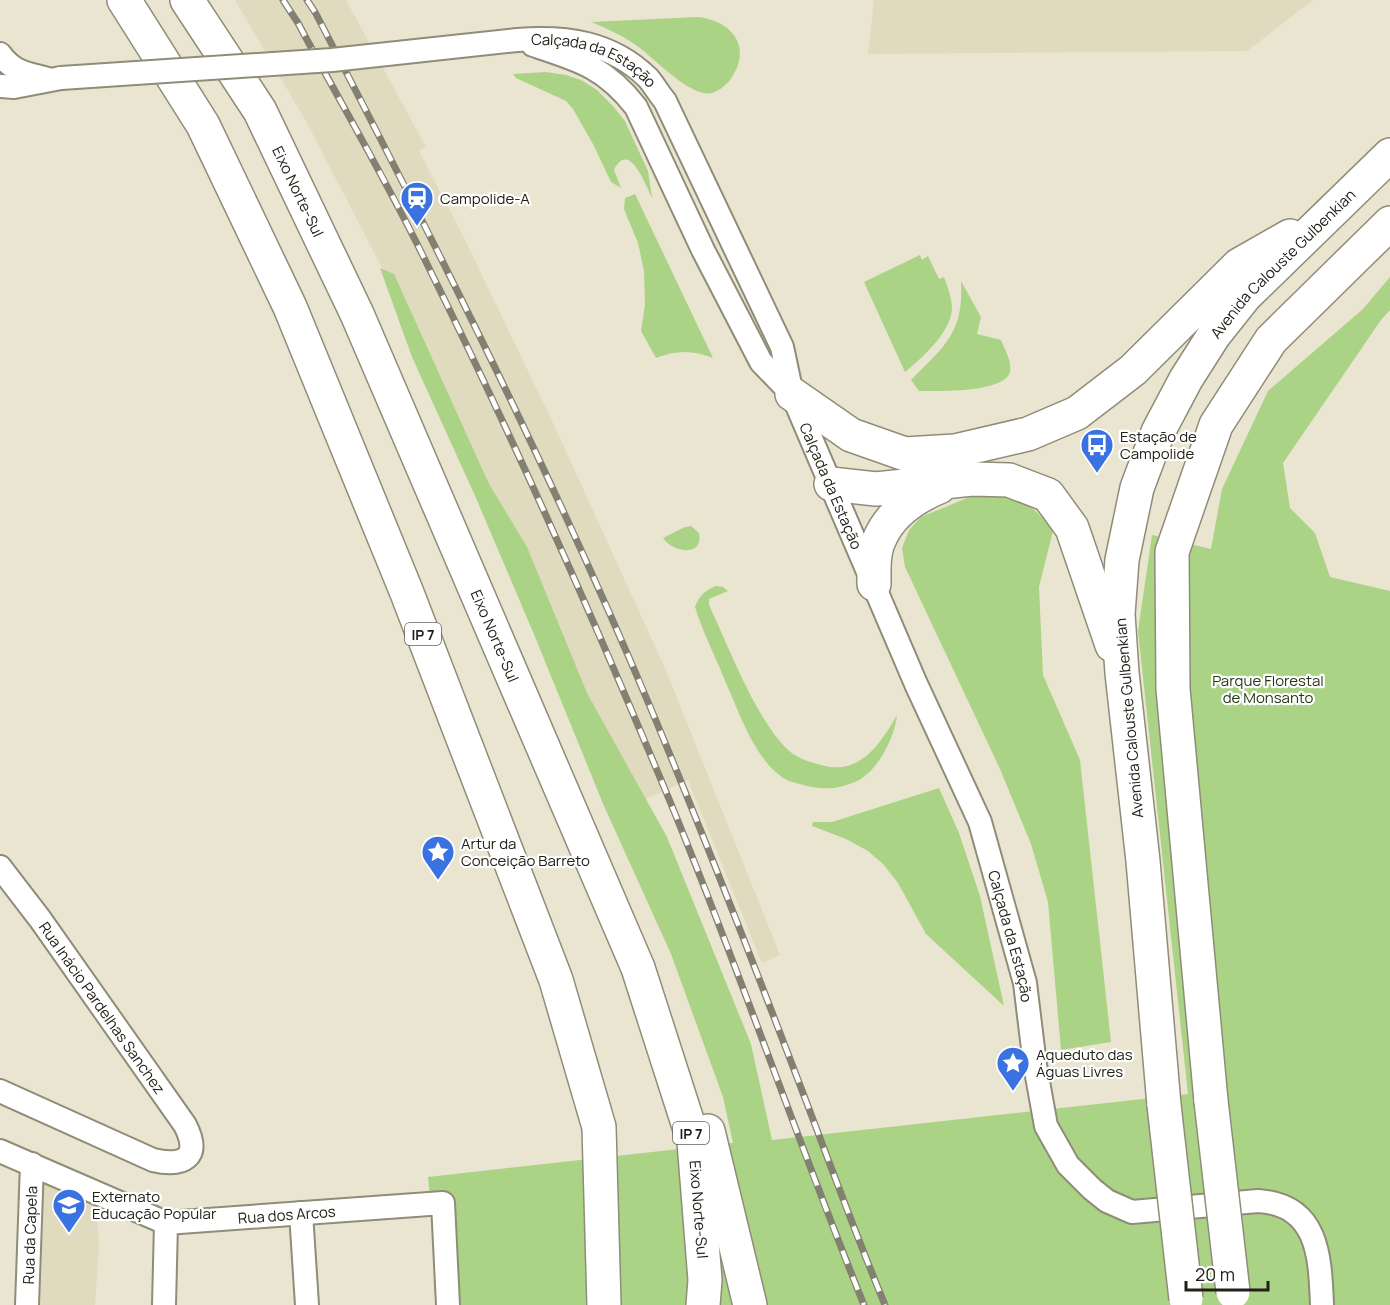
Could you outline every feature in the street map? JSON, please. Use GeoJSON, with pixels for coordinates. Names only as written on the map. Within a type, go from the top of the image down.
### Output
{"type":"FeatureCollection","features":[{"type":"Feature","properties":{"kind":"main road","name":"IP 7"},"geometry":{"type":"LineString","coordinates":[[124,0],[203,125],[290,307],[407,593],[556,980],[599,1127],[604,1305]]}},
{"type":"Feature","properties":{"kind":"main road","name":"Eixo Norte-Sul"},"geometry":{"type":"LineString","coordinates":[[187,0],[260,111],[357,314],[638,968],[694,1142],[705,1280],[703,1305]]}},
{"type":"Feature","properties":{"kind":"main road","name":"Avenida Calouste Gulbenkian"},"geometry":{"type":"LineString","coordinates":[[1186,1302],[1164,1105],[1143,861],[1122,673],[1118,614],[1122,560],[1137,488],[1158,432],[1186,379],[1214,335],[1245,296],[1390,155]]}},
{"type":"Feature","properties":{"kind":"main road"},"geometry":{"type":"LineString","coordinates":[[831,484],[905,454],[955,451],[1028,434],[1077,413],[1133,370],[1239,265],[1328,215]]}},
{"type":"Feature","properties":{"kind":"main road"},"geometry":{"type":"LineString","coordinates":[[1234,1299],[1211,1101],[1173,689],[1172,552],[1216,425],[1271,340],[1390,223]]}},
{"type":"Feature","properties":{"kind":"main road"},"geometry":{"type":"LineString","coordinates":[[792,394],[851,435],[905,454]]}},
{"type":"Feature","properties":{"kind":"main road"},"geometry":{"type":"LineString","coordinates":[[831,484],[876,489],[957,480],[1009,480],[1048,495],[1072,528],[1122,673]]}},
{"type":"Feature","properties":{"kind":"main road"},"geometry":{"type":"LineString","coordinates":[[874,584],[875,558],[880,538],[892,519],[920,495],[957,480]]}},
{"type":"Feature","properties":{"kind":"main road"},"geometry":{"type":"LineString","coordinates":[[638,968],[688,1050],[750,1305]]}},
{"type":"Feature","properties":{"kind":"street","name":"Calçada da Estação"},"geometry":{"type":"LineString","coordinates":[[55,79],[332,60],[544,38],[566,39],[608,51],[649,79],[665,101],[782,347],[792,394],[980,822],[1024,982],[1046,1126],[1068,1165],[1107,1201],[1132,1212],[1258,1201],[1286,1206],[1299,1217],[1314,1239],[1320,1268],[1322,1305]]}},
{"type":"Feature","properties":{"kind":"street"},"geometry":{"type":"LineString","coordinates":[[0,54],[9,65],[18,71],[55,79]]}},
{"type":"Feature","properties":{"kind":"street"},"geometry":{"type":"LineString","coordinates":[[0,86],[14,87],[55,79]]}},
{"type":"Feature","properties":{"kind":"street","name":"Rua Inácio Pardelhas Sanchez"},"geometry":{"type":"LineString","coordinates":[[0,867],[40,919],[185,1125],[191,1138],[190,1155],[174,1163],[153,1160],[0,1091]]}},
{"type":"Feature","properties":{"kind":"street","name":"Rua dos Arcos"},"geometry":{"type":"LineString","coordinates":[[0,1151],[165,1223],[443,1203],[448,1305]]}},
{"type":"Feature","properties":{"kind":"street","name":"Rua da Capela"},"geometry":{"type":"LineString","coordinates":[[27,1305],[32,1164]]}},
{"type":"Feature","properties":{"kind":"street"},"geometry":{"type":"LineString","coordinates":[[301,1213],[307,1305]]}},
{"type":"Feature","properties":{"kind":"street"},"geometry":{"type":"LineString","coordinates":[[164,1305],[165,1223]]}},
{"type":"Feature","properties":{"kind":"shaded area"},"geometry":{"type":"Polygon","coordinates":[[[235,0],[346,0],[426,147],[419,151],[465,240],[553,423],[665,668],[780,955],[762,963],[688,780],[633,805],[392,287],[308,125],[235,0]]]}},
{"type":"Feature","properties":{"kind":"shaded area"},"geometry":{"type":"Polygon","coordinates":[[[874,0],[1313,0],[1247,51],[868,54],[874,0]]]}},
{"type":"Feature","properties":{"kind":"shaded area","name":"Externato Educação Popular"},"geometry":{"type":"Polygon","coordinates":[[[40,1174],[96,1198],[99,1246],[95,1305],[38,1305],[40,1174]]]}},
{"type":"Feature","properties":{"kind":"green space"},"geometry":{"type":"Polygon","coordinates":[[[697,17],[709,19],[729,30],[736,38],[739,47],[740,57],[737,68],[730,80],[722,88],[712,93],[703,93],[682,83],[633,43],[591,22],[697,17]]]}},
{"type":"Feature","properties":{"kind":"green space"},"geometry":{"type":"Polygon","coordinates":[[[546,72],[581,80],[597,90],[612,105],[625,121],[648,171],[652,198],[631,162],[625,160],[620,162],[614,170],[621,188],[611,182],[593,144],[566,101],[516,78],[513,74],[546,72]]]}},
{"type":"Feature","properties":{"kind":"green space"},"geometry":{"type":"Polygon","coordinates":[[[635,194],[713,358],[684,352],[656,358],[641,331],[645,305],[644,271],[638,243],[624,209],[625,198],[635,194]]]}},
{"type":"Feature","properties":{"kind":"green space"},"geometry":{"type":"Polygon","coordinates":[[[920,255],[922,260],[928,256],[939,279],[944,277],[951,297],[952,309],[947,327],[927,352],[905,372],[864,282],[920,255]]]}},
{"type":"Feature","properties":{"kind":"green space","name":"Parque Florestal de Monsanto"},"geometry":{"type":"Polygon","coordinates":[[[380,268],[394,274],[489,484],[527,547],[587,693],[667,837],[751,1044],[772,1140],[1188,1094],[1138,631],[1152,535],[1211,549],[1222,489],[1268,391],[1363,309],[1390,277],[1390,310],[1283,463],[1290,508],[1315,533],[1330,577],[1390,591],[1390,1305],[441,1305],[428,1177],[733,1143],[723,1097],[671,954],[604,806],[476,498],[412,357],[380,268]]]}},
{"type":"Feature","properties":{"kind":"green space"},"geometry":{"type":"Polygon","coordinates":[[[961,281],[981,317],[977,334],[1001,340],[1009,360],[1010,372],[1005,379],[984,387],[955,391],[919,391],[911,380],[950,337],[959,313],[961,281]]]}},
{"type":"Feature","properties":{"kind":"green space"},"geometry":{"type":"Polygon","coordinates":[[[991,493],[1019,501],[1033,509],[1053,531],[1039,587],[1043,675],[1080,760],[1111,1042],[1061,1050],[1048,902],[1031,844],[1000,769],[905,567],[902,548],[909,530],[921,517],[972,496],[991,493]]]}},
{"type":"Feature","properties":{"kind":"green space"},"geometry":{"type":"Polygon","coordinates":[[[691,526],[699,533],[697,546],[692,549],[673,547],[663,538],[685,527],[691,526]]]}},
{"type":"Feature","properties":{"kind":"green space"},"geometry":{"type":"Polygon","coordinates":[[[716,586],[728,591],[709,599],[709,605],[734,661],[765,720],[792,753],[821,765],[847,766],[857,762],[876,747],[897,715],[889,743],[871,771],[855,782],[825,788],[789,781],[767,763],[743,723],[695,607],[703,594],[716,586]]]}},
{"type":"Feature","properties":{"kind":"green space"},"geometry":{"type":"Polygon","coordinates":[[[939,788],[959,833],[980,896],[1004,1006],[926,934],[898,883],[883,864],[868,851],[846,839],[812,826],[813,822],[832,822],[939,788]]]}},
{"type":"Feature","properties":{"kind":"railway"},"geometry":{"type":"LineString","coordinates":[[283,0],[298,23],[413,235],[491,397],[582,597],[669,799],[864,1305]]}},
{"type":"Feature","properties":{"kind":"railway"},"geometry":{"type":"LineString","coordinates":[[307,0],[360,99],[492,361],[615,626],[711,857],[885,1305]]}},
{"type":"Feature","properties":{"kind":"place","name":"Campolide-A"},"geometry":{"type":"Point","coordinates":[417,227]}},
{"type":"Feature","properties":{"kind":"place","name":"Estação de Campolide"},"geometry":{"type":"Point","coordinates":[1097,474]}},
{"type":"Feature","properties":{"kind":"place","name":"Artur da Conceição Barreto"},"geometry":{"type":"Point","coordinates":[438,881]}},
{"type":"Feature","properties":{"kind":"place","name":"Aqueduto das Águas Livres"},"geometry":{"type":"Point","coordinates":[1013,1092]}},
{"type":"Feature","properties":{"kind":"place","name":"Externato Educação Popular"},"geometry":{"type":"Point","coordinates":[69,1234]}}]}
